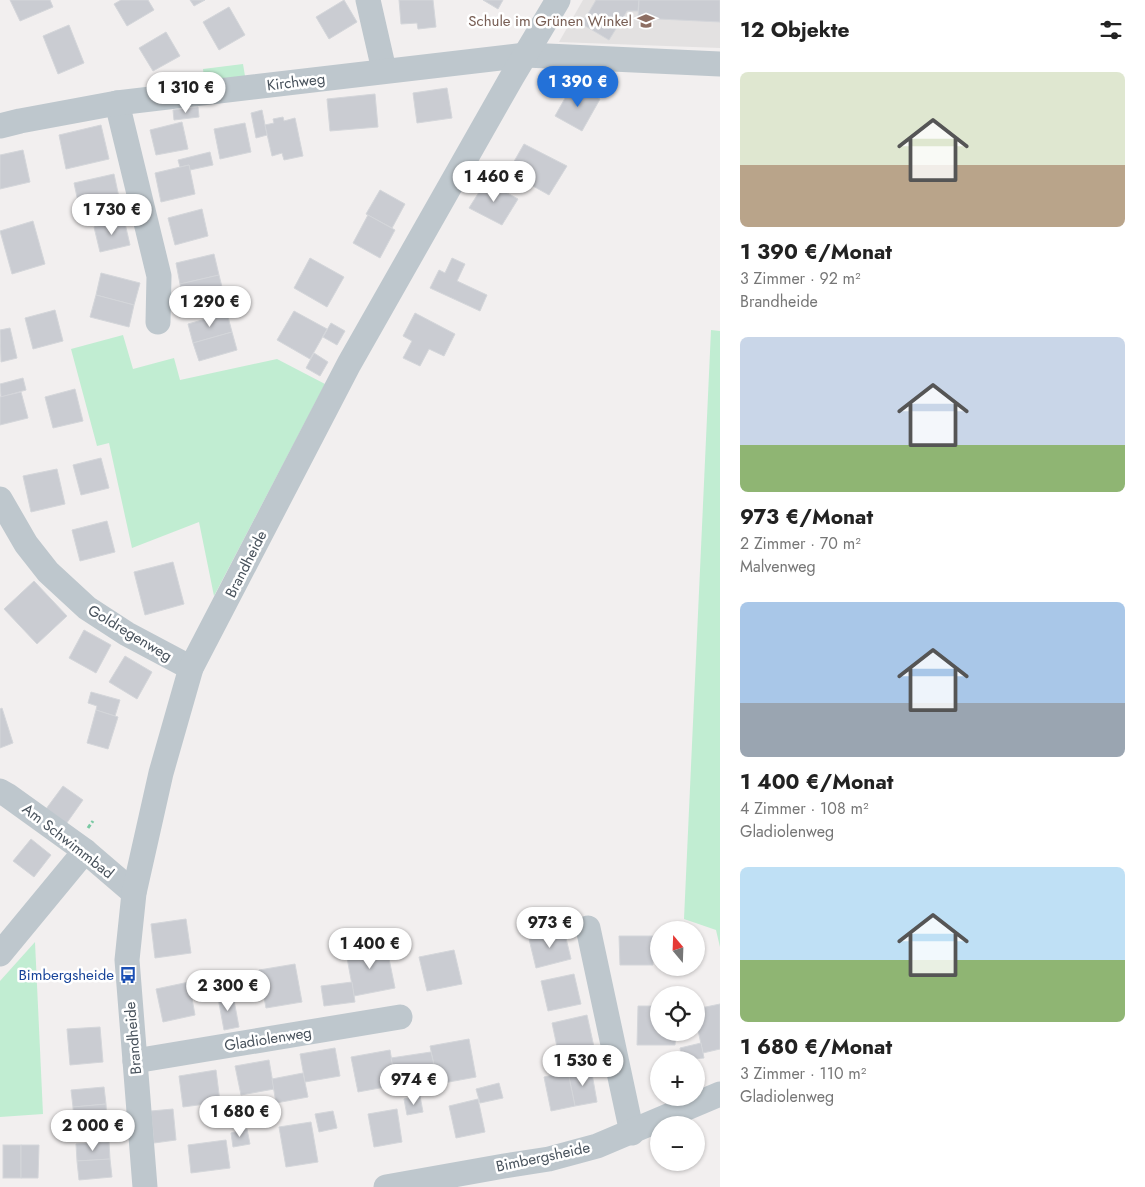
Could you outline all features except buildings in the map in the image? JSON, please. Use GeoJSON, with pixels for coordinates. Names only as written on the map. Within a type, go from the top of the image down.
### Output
{"type":"FeatureCollection","features":[{"type":"Feature","properties":{"kind":"street"},"geometry":{"type":"LineString","coordinates":[[368,0],[384,70]]}},
{"type":"Feature","properties":{"kind":"street","name":"Brandheide"},"geometry":{"type":"LineString","coordinates":[[145,1187],[128,960],[134,893],[161,773],[191,668],[349,364],[558,0]]}},
{"type":"Feature","properties":{"kind":"street","name":"Kirchweg"},"geometry":{"type":"LineString","coordinates":[[0,126],[118,103],[384,70],[526,55],[720,64]]}},
{"type":"Feature","properties":{"kind":"street"},"geometry":{"type":"LineString","coordinates":[[118,103],[159,276],[158,322]]}},
{"type":"Feature","properties":{"kind":"street","name":"Goldregenweg"},"geometry":{"type":"LineString","coordinates":[[0,499],[10,519],[48,572],[87,608],[127,634],[191,668]]}},
{"type":"Feature","properties":{"kind":"street","name":"Am Schwimmbad"},"geometry":{"type":"LineString","coordinates":[[0,791],[7,794],[85,851],[134,893]]}},
{"type":"Feature","properties":{"kind":"street"},"geometry":{"type":"LineString","coordinates":[[0,954],[85,851]]}},
{"type":"Feature","properties":{"kind":"street"},"geometry":{"type":"LineString","coordinates":[[588,928],[632,1132]]}},
{"type":"Feature","properties":{"kind":"street","name":"Gladiolenweg"},"geometry":{"type":"LineString","coordinates":[[135,1061],[400,1017]]}},
{"type":"Feature","properties":{"kind":"street","name":"Bimbergsheide"},"geometry":{"type":"LineString","coordinates":[[386,1187],[550,1159],[597,1146],[720,1094]]}},
{"type":"Feature","properties":{"kind":"shaded area","name":"Schule im Grünen Winkel"},"geometry":{"type":"Polygon","coordinates":[[[583,0],[720,0],[720,48],[559,42],[583,0]]]}},
{"type":"Feature","properties":{"kind":"green space"},"geometry":{"type":"Polygon","coordinates":[[[243,64],[246,82],[205,87],[203,69],[243,64]]]}},
{"type":"Feature","properties":{"kind":"green space"},"geometry":{"type":"Polygon","coordinates":[[[711,330],[720,331],[720,947],[716,930],[705,926],[705,921],[684,919],[711,330]]]}},
{"type":"Feature","properties":{"kind":"green space"},"geometry":{"type":"Polygon","coordinates":[[[123,335],[133,369],[174,358],[180,380],[277,359],[325,384],[214,596],[199,522],[132,548],[109,443],[97,446],[71,349],[123,335]]]}},
{"type":"Feature","properties":{"kind":"green space"},"geometry":{"type":"Polygon","coordinates":[[[35,942],[43,1114],[0,1117],[0,981],[35,942]]]}},
{"type":"Feature","properties":{"kind":"place","name":"Schule im Grünen Winkel"},"geometry":{"type":"Point","coordinates":[646,21]}},
{"type":"Feature","properties":{"kind":"place","name":"Bimbergsheide"},"geometry":{"type":"Point","coordinates":[128,975]}}]}
